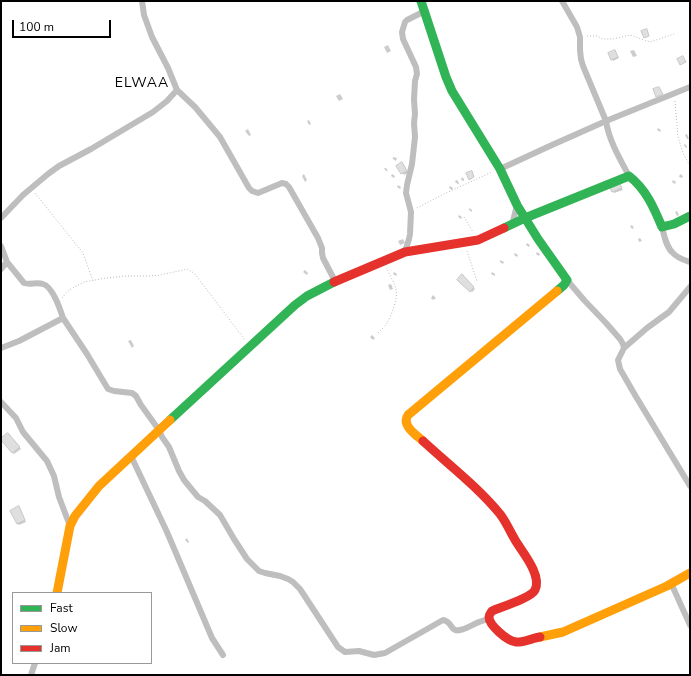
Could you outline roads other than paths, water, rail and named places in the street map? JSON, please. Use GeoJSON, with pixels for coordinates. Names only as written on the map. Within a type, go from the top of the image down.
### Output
{"type":"FeatureCollection","features":[{"type":"Feature","properties":{"kind":"street"},"geometry":{"type":"LineString","coordinates":[[142,1],[144,15],[152,37],[178,90],[195,107],[220,137],[252,191],[258,193],[282,183],[286,184],[318,238],[322,248],[323,258],[335,282]]}},
{"type":"Feature","properties":{"kind":"street"},"geometry":{"type":"LineString","coordinates":[[421,1],[452,91],[500,169],[517,205],[567,280],[620,339],[624,348]]}},
{"type":"Feature","properties":{"kind":"street"},"geometry":{"type":"LineString","coordinates":[[562,1],[577,27],[580,37],[581,59],[606,121],[610,138],[630,176],[644,191],[662,227],[666,241],[672,253],[690,262]]}},
{"type":"Feature","properties":{"kind":"street"},"geometry":{"type":"LineString","coordinates":[[405,252],[409,239],[411,212],[406,193],[412,164],[415,136],[414,99],[417,71],[403,39],[402,32],[407,20],[425,11]]}},
{"type":"Feature","properties":{"kind":"street"},"geometry":{"type":"LineString","coordinates":[[500,169],[552,144],[690,87]]}},
{"type":"Feature","properties":{"kind":"street"},"geometry":{"type":"LineString","coordinates":[[1,218],[22,195],[59,166],[153,112],[178,90]]}},
{"type":"Feature","properties":{"kind":"street"},"geometry":{"type":"LineString","coordinates":[[57,592],[70,526],[75,516],[99,486],[250,346],[307,296],[335,282],[405,252],[478,240],[525,218],[630,176]]}},
{"type":"Feature","properties":{"kind":"street"},"geometry":{"type":"LineString","coordinates":[[512,225],[517,205]]}},
{"type":"Feature","properties":{"kind":"street"},"geometry":{"type":"LineString","coordinates":[[662,227],[674,224],[690,216]]}},
{"type":"Feature","properties":{"kind":"street"},"geometry":{"type":"LineString","coordinates":[[1,246],[7,262],[24,283],[41,284],[48,287],[58,303],[64,318],[108,389],[132,393],[136,396],[169,447],[184,480],[198,497],[205,501],[220,515],[247,559],[260,571],[280,576],[293,582],[300,589],[338,647],[344,652],[359,651],[374,655],[385,653],[443,620],[449,622],[453,629],[456,630],[462,629],[482,620],[490,620]]}},
{"type":"Feature","properties":{"kind":"street"},"geometry":{"type":"LineString","coordinates":[[1,269],[7,262]]}},
{"type":"Feature","properties":{"kind":"street"},"geometry":{"type":"LineString","coordinates":[[567,280],[564,285],[408,415],[405,418],[405,421],[409,428],[462,476],[502,516],[532,565],[536,584],[536,590],[533,594],[492,610],[490,614],[490,620],[504,637],[514,642],[563,632],[667,586],[690,573]]}},
{"type":"Feature","properties":{"kind":"street"},"geometry":{"type":"LineString","coordinates":[[690,287],[669,312],[647,328],[624,348],[618,360],[620,368],[635,395],[690,486]]}},
{"type":"Feature","properties":{"kind":"street"},"geometry":{"type":"LineString","coordinates":[[1,348],[19,341],[64,318]]}},
{"type":"Feature","properties":{"kind":"street"},"geometry":{"type":"LineString","coordinates":[[1,402],[16,418],[23,432],[47,461],[54,476],[59,497],[70,526]]}},
{"type":"Feature","properties":{"kind":"street"},"geometry":{"type":"LineString","coordinates":[[131,456],[167,532],[212,638],[223,655]]}},
{"type":"Feature","properties":{"kind":"street"},"geometry":{"type":"LineString","coordinates":[[671,583],[690,625]]}},
{"type":"Feature","properties":{"kind":"street"},"geometry":{"type":"LineString","coordinates":[[30,675],[35,664]]}},
{"type":"Feature","properties":{"kind":"district","name":"ELWAA"},"geometry":{"type":"Point","coordinates":[142,84]}}]}
